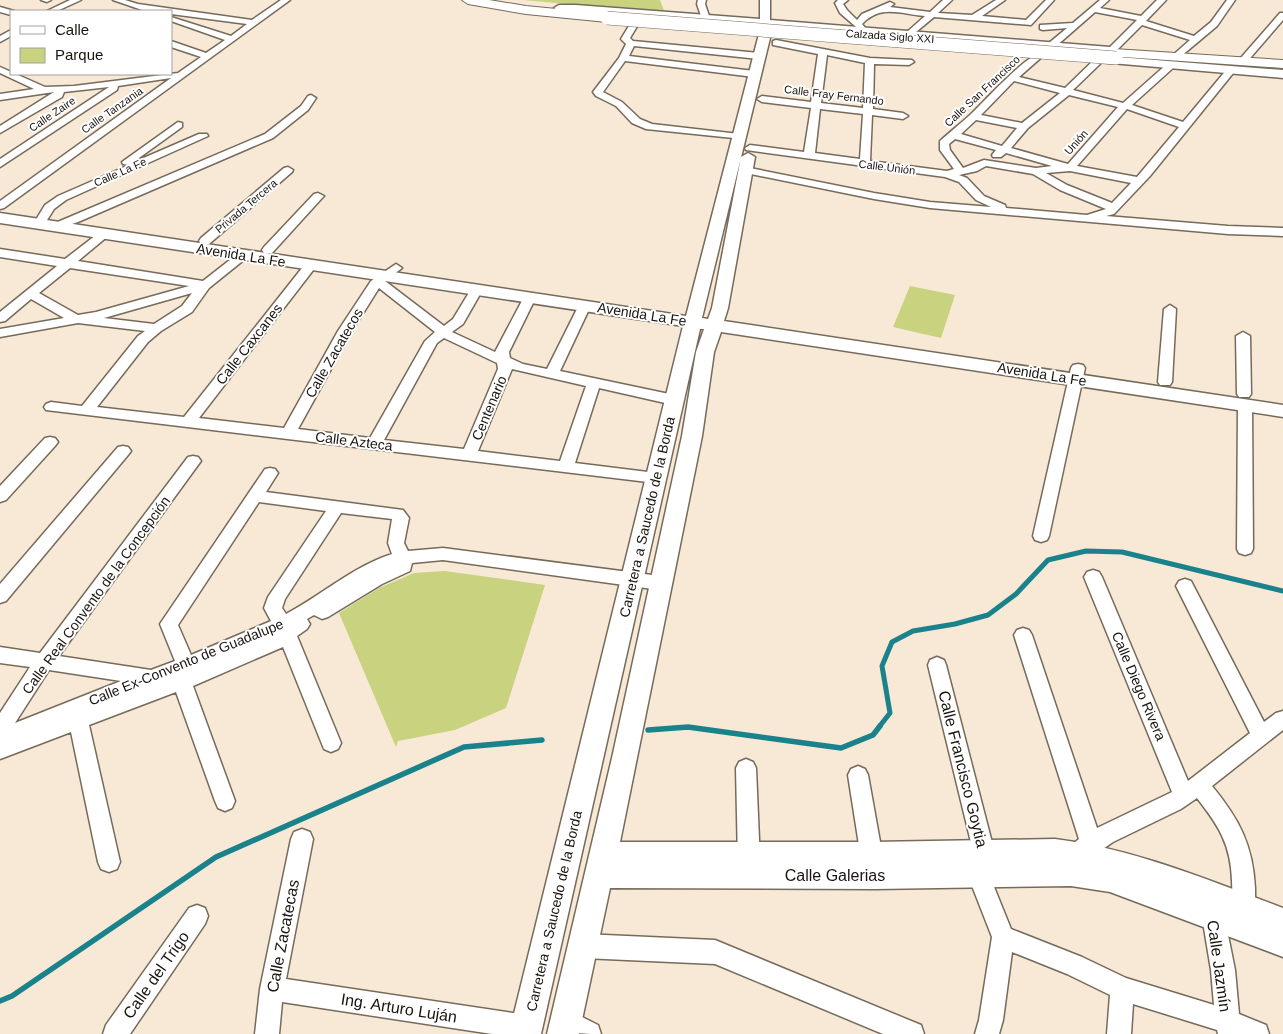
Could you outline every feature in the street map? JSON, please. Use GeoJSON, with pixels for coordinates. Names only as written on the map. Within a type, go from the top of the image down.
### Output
{"type":"FeatureCollection","features":[{"type":"Feature","properties":{"kind":"main road","name":"Calzada Siglo XXI"},"geometry":{"type":"LineString","coordinates":[[468,0],[526,10],[1232,64],[1283,64]]}},
{"type":"Feature","properties":{"kind":"main road","name":"Calzada Siglo XXI"},"geometry":{"type":"LineString","coordinates":[[500,0],[608,16]]}},
{"type":"Feature","properties":{"kind":"main road"},"geometry":{"type":"LineString","coordinates":[[608,16],[770,31]]}},
{"type":"Feature","properties":{"kind":"main road","name":"Calzada Siglo XXI"},"geometry":{"type":"LineString","coordinates":[[770,31],[1114,54],[1283,72]]}},
{"type":"Feature","properties":{"kind":"street"},"geometry":{"type":"LineString","coordinates":[[53,10],[77,0]]}},
{"type":"Feature","properties":{"kind":"street"},"geometry":{"type":"LineString","coordinates":[[118,0],[149,10]]}},
{"type":"Feature","properties":{"kind":"street","name":"Calle Tanzania"},"geometry":{"type":"LineString","coordinates":[[0,206],[176,75],[208,57],[283,0]]}},
{"type":"Feature","properties":{"kind":"street"},"geometry":{"type":"LineString","coordinates":[[702,0],[701,4],[706,19]]}},
{"type":"Feature","properties":{"kind":"street","name":"Carretera a Saucedo de la Borda"},"geometry":{"type":"LineString","coordinates":[[564,1028],[602,865],[692,436],[705,352],[704,319],[739,137],[762,85],[758,56],[770,31],[765,0]]}},
{"type":"Feature","properties":{"kind":"street","name":"Carretera a Saucedo de la Borda"},"geometry":{"type":"LineString","coordinates":[[526,1030],[674,400],[704,319],[746,170],[757,120],[770,31],[777,0]]}},
{"type":"Feature","properties":{"kind":"street"},"geometry":{"type":"LineString","coordinates":[[844,0],[839,3],[844,11],[860,27]]}},
{"type":"Feature","properties":{"kind":"street"},"geometry":{"type":"LineString","coordinates":[[860,27],[865,16],[895,0]]}},
{"type":"Feature","properties":{"kind":"street"},"geometry":{"type":"LineString","coordinates":[[910,34],[948,0]]}},
{"type":"Feature","properties":{"kind":"street"},"geometry":{"type":"LineString","coordinates":[[974,18],[1001,0]]}},
{"type":"Feature","properties":{"kind":"street"},"geometry":{"type":"LineString","coordinates":[[881,8],[929,15],[1028,23],[1050,0]]}},
{"type":"Feature","properties":{"kind":"street"},"geometry":{"type":"LineString","coordinates":[[1052,45],[1106,0]]}},
{"type":"Feature","properties":{"kind":"street"},"geometry":{"type":"LineString","coordinates":[[1177,55],[1214,24],[1231,0]]}},
{"type":"Feature","properties":{"kind":"street"},"geometry":{"type":"LineString","coordinates":[[1114,54],[1161,2]]}},
{"type":"Feature","properties":{"kind":"street"},"geometry":{"type":"LineString","coordinates":[[63,6],[75,10]]}},
{"type":"Feature","properties":{"kind":"street"},"geometry":{"type":"LineString","coordinates":[[136,6],[164,10]]}},
{"type":"Feature","properties":{"kind":"street"},"geometry":{"type":"LineString","coordinates":[[559,8],[734,21],[770,31],[823,52],[870,61],[909,62]]}},
{"type":"Feature","properties":{"kind":"street","name":"Calzada Siglo XXI"},"geometry":{"type":"LineString","coordinates":[[526,10],[565,17],[727,31],[802,31],[1040,55],[1170,66],[1232,64],[1283,72]]}},
{"type":"Feature","properties":{"kind":"street"},"geometry":{"type":"LineString","coordinates":[[1095,10],[1143,21],[1196,39]]}},
{"type":"Feature","properties":{"kind":"street"},"geometry":{"type":"LineString","coordinates":[[172,11],[254,23]]}},
{"type":"Feature","properties":{"kind":"street"},"geometry":{"type":"LineString","coordinates":[[1084,218],[1110,212],[1152,167],[1186,126],[1232,64],[1283,15]]}},
{"type":"Feature","properties":{"kind":"street"},"geometry":{"type":"LineString","coordinates":[[172,18],[232,39]]}},
{"type":"Feature","properties":{"kind":"street"},"geometry":{"type":"LineString","coordinates":[[727,31],[736,26],[734,21]]}},
{"type":"Feature","properties":{"kind":"street"},"geometry":{"type":"LineString","coordinates":[[635,23],[625,39],[631,43],[758,56]]}},
{"type":"Feature","properties":{"kind":"street"},"geometry":{"type":"LineString","coordinates":[[1043,27],[1075,25]]}},
{"type":"Feature","properties":{"kind":"street"},"geometry":{"type":"LineString","coordinates":[[802,31],[860,27],[910,34],[1052,45],[1114,54],[1177,55],[1232,64]]}},
{"type":"Feature","properties":{"kind":"street"},"geometry":{"type":"LineString","coordinates":[[631,43],[623,58],[598,92],[602,96],[619,104],[640,124],[650,127],[739,137]]}},
{"type":"Feature","properties":{"kind":"street"},"geometry":{"type":"LineString","coordinates":[[172,44],[208,57]]}},
{"type":"Feature","properties":{"kind":"street"},"geometry":{"type":"LineString","coordinates":[[809,156],[823,52]]}},
{"type":"Feature","properties":{"kind":"street","name":"Calle San Francisco"},"geometry":{"type":"LineString","coordinates":[[961,172],[945,150],[944,143],[974,117],[1012,78],[1040,55]]}},
{"type":"Feature","properties":{"kind":"street","name":"Calle Fray Fernando"},"geometry":{"type":"LineString","coordinates":[[623,58],[762,85],[817,105],[903,116]]}},
{"type":"Feature","properties":{"kind":"street"},"geometry":{"type":"LineString","coordinates":[[948,174],[973,169],[984,164],[1003,150],[1024,126],[1058,100],[1099,60]]}},
{"type":"Feature","properties":{"kind":"street"},"geometry":{"type":"LineString","coordinates":[[865,164],[870,61]]}},
{"type":"Feature","properties":{"kind":"street","name":"Unión"},"geometry":{"type":"LineString","coordinates":[[984,164],[1036,171],[1070,168],[1124,107],[1170,66]]}},
{"type":"Feature","properties":{"kind":"street"},"geometry":{"type":"LineString","coordinates":[[11,75],[44,90]]}},
{"type":"Feature","properties":{"kind":"street"},"geometry":{"type":"LineString","coordinates":[[0,97],[176,75]]}},
{"type":"Feature","properties":{"kind":"street"},"geometry":{"type":"LineString","coordinates":[[99,77],[113,84]]}},
{"type":"Feature","properties":{"kind":"street"},"geometry":{"type":"LineString","coordinates":[[1012,78],[1145,111],[1186,126]]}},
{"type":"Feature","properties":{"kind":"street","name":"Calle Zaire"},"geometry":{"type":"LineString","coordinates":[[0,164],[114,88],[113,84]]}},
{"type":"Feature","properties":{"kind":"street"},"geometry":{"type":"LineString","coordinates":[[0,130],[59,95],[59,91]]}},
{"type":"Feature","properties":{"kind":"street"},"geometry":{"type":"LineString","coordinates":[[74,220],[268,136],[305,108],[311,98]]}},
{"type":"Feature","properties":{"kind":"street"},"geometry":{"type":"LineString","coordinates":[[1058,100],[1107,102]]}},
{"type":"Feature","properties":{"kind":"street"},"geometry":{"type":"LineString","coordinates":[[974,117],[1024,126]]}},
{"type":"Feature","properties":{"kind":"street"},"geometry":{"type":"LineString","coordinates":[[166,122],[178,125]]}},
{"type":"Feature","properties":{"kind":"street"},"geometry":{"type":"LineString","coordinates":[[113,175],[112,172],[178,125]]}},
{"type":"Feature","properties":{"kind":"street","name":"Calle La Fe"},"geometry":{"type":"LineString","coordinates":[[47,222],[50,207],[62,198],[113,175],[208,138],[178,125]]}},
{"type":"Feature","properties":{"kind":"street"},"geometry":{"type":"LineString","coordinates":[[954,135],[1070,168],[1138,181]]}},
{"type":"Feature","properties":{"kind":"street","name":"Calle Unión"},"geometry":{"type":"LineString","coordinates":[[750,148],[948,174],[963,180],[963,193],[1014,212]]}},
{"type":"Feature","properties":{"kind":"street"},"geometry":{"type":"LineString","coordinates":[[1003,150],[1066,188],[1113,208]]}},
{"type":"Feature","properties":{"kind":"street","name":"Privada Tercera"},"geometry":{"type":"LineString","coordinates":[[205,241],[288,170]]}},
{"type":"Feature","properties":{"kind":"street"},"geometry":{"type":"LineString","coordinates":[[746,170],[874,196],[930,205],[1283,232]]}},
{"type":"Feature","properties":{"kind":"street"},"geometry":{"type":"LineString","coordinates":[[930,205],[963,193]]}},
{"type":"Feature","properties":{"kind":"street"},"geometry":{"type":"LineString","coordinates":[[268,250],[318,196]]}},
{"type":"Feature","properties":{"kind":"street","name":"Avenida La Fe"},"geometry":{"type":"LineString","coordinates":[[0,210],[104,234],[310,266],[704,319],[1244,399],[1283,400]]}},
{"type":"Feature","properties":{"kind":"street","name":"Avenida La Fe"},"geometry":{"type":"LineString","coordinates":[[0,218],[47,222],[74,220],[268,250],[385,275],[584,305],[704,319]]}},
{"type":"Feature","properties":{"kind":"street"},"geometry":{"type":"LineString","coordinates":[[0,318],[104,234]]}},
{"type":"Feature","properties":{"kind":"street"},"geometry":{"type":"LineString","coordinates":[[0,253],[67,265],[205,285]]}},
{"type":"Feature","properties":{"kind":"street"},"geometry":{"type":"LineString","coordinates":[[86,411],[143,339],[156,328],[187,309],[205,285],[244,256]]}},
{"type":"Feature","properties":{"kind":"street","name":"Calle Caxcanes"},"geometry":{"type":"LineString","coordinates":[[188,422],[310,266]]}},
{"type":"Feature","properties":{"kind":"street"},"geometry":{"type":"LineString","coordinates":[[385,275],[453,339],[518,367],[674,400]]}},
{"type":"Feature","properties":{"kind":"street","name":"Calle Zacatecos"},"geometry":{"type":"LineString","coordinates":[[288,433],[345,331],[385,275]]}},
{"type":"Feature","properties":{"kind":"street"},"geometry":{"type":"LineString","coordinates":[[0,333],[97,316],[205,285]]}},
{"type":"Feature","properties":{"kind":"street"},"geometry":{"type":"LineString","coordinates":[[374,444],[432,341],[458,321],[477,289]]}},
{"type":"Feature","properties":{"kind":"street"},"geometry":{"type":"LineString","coordinates":[[32,294],[75,319],[156,328]]}},
{"type":"Feature","properties":{"kind":"street","name":"Centenario"},"geometry":{"type":"LineString","coordinates":[[469,455],[505,369],[502,352],[530,297]]}},
{"type":"Feature","properties":{"kind":"street"},"geometry":{"type":"LineString","coordinates":[[552,373],[584,305]]}},
{"type":"Feature","properties":{"kind":"street"},"geometry":{"type":"LineString","coordinates":[[1165,382],[1170,308]]}},
{"type":"Feature","properties":{"kind":"street"},"geometry":{"type":"LineString","coordinates":[[1242,336],[1245,549]]}},
{"type":"Feature","properties":{"kind":"street"},"geometry":{"type":"LineString","coordinates":[[1041,536],[1077,374]]}},
{"type":"Feature","properties":{"kind":"street","name":"Avenida La Fe"},"geometry":{"type":"LineString","coordinates":[[1077,374],[1165,382],[1244,399],[1283,411]]}},
{"type":"Feature","properties":{"kind":"street"},"geometry":{"type":"LineString","coordinates":[[566,467],[594,382]]}},
{"type":"Feature","properties":{"kind":"street","name":"Calle Azteca"},"geometry":{"type":"LineString","coordinates":[[51,407],[288,433],[656,478]]}},
{"type":"Feature","properties":{"kind":"street"},"geometry":{"type":"LineString","coordinates":[[0,496],[50,442]]}},
{"type":"Feature","properties":{"kind":"street"},"geometry":{"type":"LineString","coordinates":[[0,596],[123,451]]}},
{"type":"Feature","properties":{"kind":"street","name":"Calle Real Convento de la Concepción"},"geometry":{"type":"LineString","coordinates":[[0,730],[44,662],[193,461]]}},
{"type":"Feature","properties":{"kind":"street"},"geometry":{"type":"LineString","coordinates":[[224,801],[179,677],[169,624],[270,473]]}},
{"type":"Feature","properties":{"kind":"street"},"geometry":{"type":"LineString","coordinates":[[256,496],[397,514],[401,518],[396,543],[403,562]]}},
{"type":"Feature","properties":{"kind":"street"},"geometry":{"type":"LineString","coordinates":[[331,742],[285,628],[273,608],[277,597],[337,506]]}},
{"type":"Feature","properties":{"kind":"street","name":"Calle Ex-Convento de Guadalupe"},"geometry":{"type":"LineString","coordinates":[[0,750],[78,721],[179,677],[272,645],[285,628],[376,579],[403,562],[438,563],[659,588]]}},
{"type":"Feature","properties":{"kind":"street","name":"Calle Diego Rivera"},"geometry":{"type":"LineString","coordinates":[[1093,577],[1192,790],[1228,823],[1236,841],[1241,863],[1243,918]]}},
{"type":"Feature","properties":{"kind":"street"},"geometry":{"type":"LineString","coordinates":[[1185,586],[1261,735]]}},
{"type":"Feature","properties":{"kind":"street"},"geometry":{"type":"LineString","coordinates":[[1023,636],[1090,861],[1243,918],[1283,942]]}},
{"type":"Feature","properties":{"kind":"street"},"geometry":{"type":"LineString","coordinates":[[0,655],[151,678],[179,677]]}},
{"type":"Feature","properties":{"kind":"street","name":"Calle Francisco Goytia"},"geometry":{"type":"LineString","coordinates":[[937,665],[984,867],[1003,937]]}},
{"type":"Feature","properties":{"kind":"street","name":"Calle Ex-Convento de Guadalupe"},"geometry":{"type":"LineString","coordinates":[[0,738],[151,678],[179,677]]}},
{"type":"Feature","properties":{"kind":"street"},"geometry":{"type":"LineString","coordinates":[[88,703],[78,721],[109,862]]}},
{"type":"Feature","properties":{"kind":"street","name":"Calle Galerias"},"geometry":{"type":"LineString","coordinates":[[602,865],[984,867],[1090,861],[1192,790],[1283,719]]}},
{"type":"Feature","properties":{"kind":"street"},"geometry":{"type":"LineString","coordinates":[[746,768],[749,866]]}},
{"type":"Feature","properties":{"kind":"street"},"geometry":{"type":"LineString","coordinates":[[858,775],[874,866]]}},
{"type":"Feature","properties":{"kind":"street","name":"Calle Zacatecas"},"geometry":{"type":"LineString","coordinates":[[267,1034],[272,989],[302,839]]}},
{"type":"Feature","properties":{"kind":"street","name":"Calle Jazmín"},"geometry":{"type":"LineString","coordinates":[[1212,906],[1222,970],[1228,1028]]}},
{"type":"Feature","properties":{"kind":"street","name":"Calle del Trigo"},"geometry":{"type":"LineString","coordinates":[[115,1034],[197,916]]}},
{"type":"Feature","properties":{"kind":"street"},"geometry":{"type":"LineString","coordinates":[[1243,918],[1283,923]]}},
{"type":"Feature","properties":{"kind":"street"},"geometry":{"type":"LineString","coordinates":[[987,1034],[991,1020],[1003,937],[1074,965],[1122,989],[1228,1028],[1256,1034]]}},
{"type":"Feature","properties":{"kind":"street"},"geometry":{"type":"LineString","coordinates":[[583,946],[715,952],[898,1031]]}},
{"type":"Feature","properties":{"kind":"street","name":"Ing. Arturo Luján"},"geometry":{"type":"LineString","coordinates":[[272,989],[526,1030]]}},
{"type":"Feature","properties":{"kind":"street"},"geometry":{"type":"LineString","coordinates":[[1119,1034],[1122,989]]}},
{"type":"Feature","properties":{"kind":"street"},"geometry":{"type":"LineString","coordinates":[[564,1028],[589,1034]]}},
{"type":"Feature","properties":{"kind":"green space"},"geometry":{"type":"Polygon","coordinates":[[[523,0],[660,0],[665,13],[523,0]]]}},
{"type":"Feature","properties":{"kind":"green space"},"geometry":{"type":"Polygon","coordinates":[[[910,286],[955,295],[941,338],[893,327],[910,286]]]}},
{"type":"Feature","properties":{"kind":"green space"},"geometry":{"type":"Polygon","coordinates":[[[445,571],[545,585],[506,708],[455,730],[398,741],[396,747],[339,613],[379,588],[414,573],[445,571]]]}},
{"type":"Feature","properties":{"kind":"waterway"},"geometry":{"type":"LineString","coordinates":[[879,727],[890,713],[882,666],[892,642],[913,631],[955,624],[988,615],[1016,594],[1048,560],[1086,551],[1122,552],[1283,591]]}},
{"type":"Feature","properties":{"kind":"waterway"},"geometry":{"type":"LineString","coordinates":[[648,730],[688,727],[841,748],[873,735],[880,726]]}},
{"type":"Feature","properties":{"kind":"waterway"},"geometry":{"type":"LineString","coordinates":[[0,1001],[12,996],[216,857],[464,747],[542,740]]}}]}
